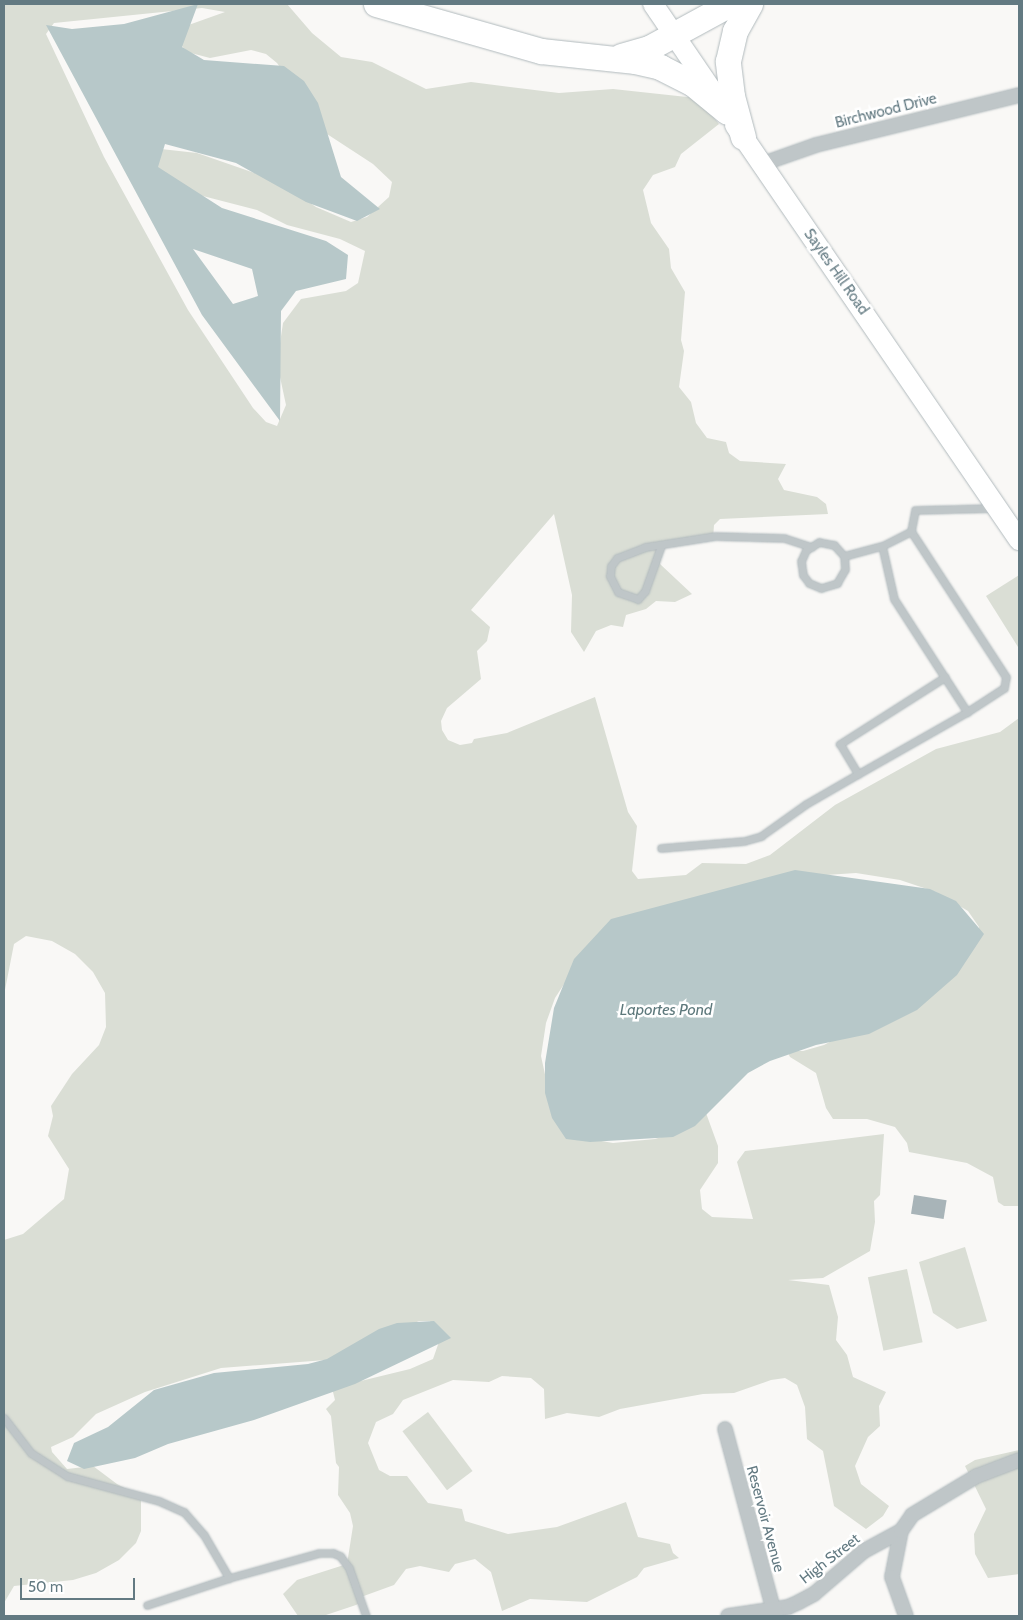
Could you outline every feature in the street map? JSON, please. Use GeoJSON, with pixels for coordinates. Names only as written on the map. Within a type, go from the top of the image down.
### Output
{"type":"FeatureCollection","features":[{"type":"Feature","properties":{"kind":"highway"},"geometry":{"type":"LineString","coordinates":[[376,4],[541,51],[635,61],[671,71],[704,92],[727,112]]}},
{"type":"Feature","properties":{"kind":"highway"},"geometry":{"type":"LineString","coordinates":[[595,58],[637,53],[730,4]]}},
{"type":"Feature","properties":{"kind":"highway"},"geometry":{"type":"LineString","coordinates":[[743,137],[732,96],[728,60],[735,30],[750,4]]}},
{"type":"Feature","properties":{"kind":"main road","name":"Sayles Hill Road"},"geometry":{"type":"LineString","coordinates":[[653,4],[1019,540]]}},
{"type":"Feature","properties":{"kind":"street","name":"Birchwood Drive"},"geometry":{"type":"LineString","coordinates":[[762,164],[826,142],[1019,95]]}},
{"type":"Feature","properties":{"kind":"street","name":"Reservoir Avenue"},"geometry":{"type":"LineString","coordinates":[[725,1429],[774,1613]]}},
{"type":"Feature","properties":{"kind":"street","name":"High Street"},"geometry":{"type":"LineString","coordinates":[[728,1616],[774,1613],[814,1594],[864,1550],[901,1531],[912,1515],[977,1476],[1019,1460]]}},
{"type":"Feature","properties":{"kind":"street"},"geometry":{"type":"LineString","coordinates":[[901,1531],[892,1577],[906,1616]]}},
{"type":"Feature","properties":{"kind":"lane"},"geometry":{"type":"LineString","coordinates":[[661,848],[744,841],[761,836],[806,804],[967,712],[1004,688],[1006,677],[911,531],[915,510],[997,507]]}},
{"type":"Feature","properties":{"kind":"lane"},"geometry":{"type":"LineString","coordinates":[[844,556],[882,546],[911,531]]}},
{"type":"Feature","properties":{"kind":"lane"},"geometry":{"type":"LineString","coordinates":[[660,546],[645,591],[638,599],[618,592],[610,576],[611,566],[617,558],[660,546],[715,536],[784,538],[812,547]]}},
{"type":"Feature","properties":{"kind":"lane"},"geometry":{"type":"LineString","coordinates":[[819,542],[834,545],[844,556],[845,569],[837,583],[821,588],[809,583],[803,575],[801,562],[806,550],[819,542]]}},
{"type":"Feature","properties":{"kind":"lane"},"geometry":{"type":"LineString","coordinates":[[882,546],[894,599],[967,712]]}},
{"type":"Feature","properties":{"kind":"lane"},"geometry":{"type":"LineString","coordinates":[[858,774],[840,744],[945,677]]}},
{"type":"Feature","properties":{"kind":"lane"},"geometry":{"type":"LineString","coordinates":[[4,1418],[32,1453],[67,1476],[159,1501],[184,1512],[204,1535],[229,1578]]}},
{"type":"Feature","properties":{"kind":"lane"},"geometry":{"type":"LineString","coordinates":[[147,1605],[229,1578],[319,1553],[333,1553],[340,1556],[349,1568],[366,1616]]}},
{"type":"Feature","properties":{"kind":"shaded area"},"geometry":{"type":"Polygon","coordinates":[[[4,4],[287,4],[312,33],[341,57],[372,62],[426,89],[471,82],[559,93],[613,89],[687,97],[695,94],[719,124],[681,154],[675,167],[653,175],[643,190],[651,223],[669,249],[671,268],[685,292],[681,340],[684,351],[679,387],[691,402],[696,423],[707,438],[726,442],[729,453],[740,461],[786,464],[778,479],[784,490],[817,497],[826,504],[828,514],[720,519],[714,525],[713,539],[698,539],[661,549],[660,564],[692,594],[675,602],[656,601],[646,609],[626,615],[623,627],[611,625],[596,631],[584,652],[571,632],[572,595],[554,514],[471,610],[490,627],[487,641],[477,651],[481,679],[447,708],[441,721],[442,730],[448,740],[460,745],[472,743],[474,739],[507,733],[595,697],[628,812],[637,826],[632,871],[638,879],[686,875],[702,863],[746,864],[770,855],[835,805],[936,749],[1000,732],[1019,718],[1019,1206],[1004,1206],[998,1202],[993,1177],[967,1163],[909,1152],[907,1143],[895,1127],[867,1119],[833,1119],[826,1108],[816,1073],[790,1057],[787,1051],[803,1051],[824,1045],[886,1012],[978,938],[979,927],[968,911],[936,892],[900,880],[856,873],[781,878],[583,955],[555,998],[546,1023],[541,1056],[546,1079],[584,1138],[613,1143],[655,1139],[683,1130],[706,1113],[718,1146],[718,1163],[700,1190],[702,1209],[712,1217],[753,1219],[737,1162],[745,1151],[884,1134],[880,1195],[874,1201],[875,1222],[870,1251],[823,1278],[788,1280],[829,1285],[838,1317],[836,1340],[847,1355],[853,1377],[886,1392],[879,1406],[880,1426],[868,1437],[855,1466],[861,1484],[889,1506],[883,1516],[866,1529],[834,1506],[823,1451],[807,1439],[805,1407],[797,1385],[785,1378],[771,1380],[734,1393],[703,1394],[620,1409],[599,1417],[567,1413],[545,1419],[544,1389],[531,1378],[502,1376],[489,1382],[453,1380],[403,1400],[393,1414],[376,1422],[368,1443],[379,1470],[390,1476],[407,1476],[428,1503],[462,1509],[465,1521],[508,1534],[557,1527],[626,1502],[638,1537],[670,1544],[673,1553],[679,1558],[644,1568],[637,1577],[587,1602],[530,1599],[502,1611],[491,1572],[475,1559],[455,1564],[449,1572],[420,1566],[406,1569],[394,1585],[361,1597],[362,1602],[356,1605],[323,1616],[298,1616],[283,1594],[297,1580],[347,1564],[353,1526],[350,1513],[338,1495],[339,1467],[336,1463],[331,1416],[326,1409],[335,1400],[332,1388],[410,1369],[433,1359],[441,1336],[430,1321],[419,1321],[390,1333],[352,1358],[221,1368],[145,1392],[96,1414],[73,1437],[51,1447],[52,1452],[67,1469],[93,1466],[117,1484],[141,1497],[141,1531],[136,1543],[119,1560],[96,1573],[73,1580],[14,1586],[4,1603],[4,1240],[23,1234],[64,1199],[69,1169],[48,1136],[53,1116],[51,1106],[72,1074],[99,1045],[106,1027],[105,993],[93,972],[75,954],[52,941],[26,936],[14,944],[4,995],[4,4]],[[202,8],[54,23],[46,34],[104,157],[188,310],[253,408],[266,422],[277,426],[286,405],[277,363],[283,323],[301,299],[346,291],[358,283],[365,251],[340,239],[287,225],[257,210],[199,195],[147,167],[161,149],[197,153],[278,181],[316,207],[351,222],[367,217],[389,197],[392,182],[373,164],[327,134],[277,63],[266,54],[251,50],[210,58],[187,52],[176,39],[183,27],[225,12],[202,8]]]}},
{"type":"Feature","properties":{"kind":"shaded area"},"geometry":{"type":"Polygon","coordinates":[[[1019,575],[1019,646],[1018,647],[986,596],[1019,575]]]}},
{"type":"Feature","properties":{"kind":"shaded area"},"geometry":{"type":"Polygon","coordinates":[[[965,1247],[987,1321],[957,1329],[933,1313],[919,1262],[965,1247]]]}},
{"type":"Feature","properties":{"kind":"shaded area"},"geometry":{"type":"Polygon","coordinates":[[[907,1269],[923,1342],[883,1351],[868,1277],[907,1269]]]}},
{"type":"Feature","properties":{"kind":"shaded area"},"geometry":{"type":"Polygon","coordinates":[[[428,1412],[473,1471],[447,1490],[402,1431],[428,1412]]]}},
{"type":"Feature","properties":{"kind":"shaded area"},"geometry":{"type":"Polygon","coordinates":[[[1019,1450],[1019,1574],[988,1578],[975,1554],[974,1534],[986,1509],[965,1466],[975,1460],[1019,1450]]]}},
{"type":"Feature","properties":{"kind":"water"},"geometry":{"type":"Polygon","coordinates":[[[198,4],[182,47],[204,60],[284,66],[304,81],[318,103],[341,177],[380,209],[357,221],[306,202],[236,163],[165,144],[158,167],[222,208],[326,241],[348,255],[346,279],[296,291],[281,311],[280,421],[202,315],[46,25],[72,29],[124,24],[198,4]],[[193,249],[233,304],[258,296],[252,269],[193,249]]]}},
{"type":"Feature","properties":{"kind":"water","name":"Laportes Pond"},"geometry":{"type":"Polygon","coordinates":[[[795,870],[930,889],[956,901],[984,934],[957,975],[917,1010],[869,1034],[816,1045],[770,1061],[748,1073],[695,1126],[673,1137],[590,1142],[566,1139],[552,1118],[545,1093],[545,1063],[554,1008],[574,959],[611,919],[795,870]]]}},
{"type":"Feature","properties":{"kind":"water"},"geometry":{"type":"Polygon","coordinates":[[[434,1321],[451,1338],[355,1384],[254,1420],[168,1444],[135,1458],[84,1469],[67,1461],[74,1443],[108,1427],[154,1390],[214,1373],[308,1364],[327,1359],[379,1329],[397,1323],[434,1321]]]}},
{"type":"Feature","properties":{"kind":"building"},"geometry":{"type":"Polygon","coordinates":[[[914,1195],[947,1200],[944,1219],[911,1214],[914,1195]]]}}]}
